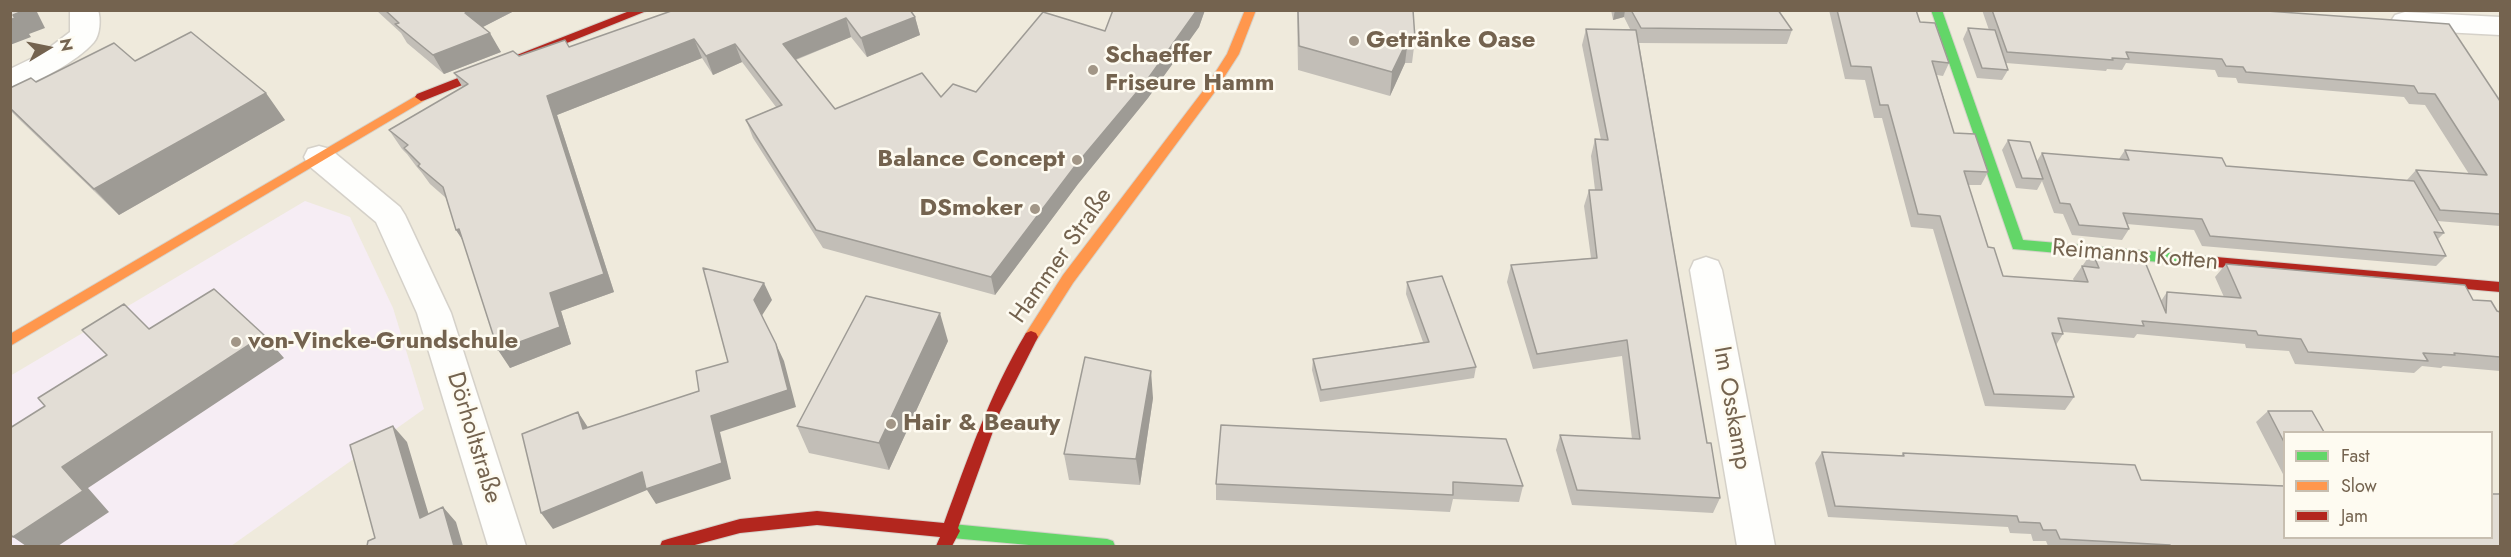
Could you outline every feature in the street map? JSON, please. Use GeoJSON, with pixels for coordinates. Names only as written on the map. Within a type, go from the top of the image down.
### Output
{"type":"FeatureCollection","features":[{"type":"Feature","properties":{"kind":"street"},"geometry":{"type":"LineString","coordinates":[[10,81],[51,61],[84,36],[86,15],[84,10]]}},
{"type":"Feature","properties":{"kind":"street","name":"Hammer Straße"},"geometry":{"type":"LineString","coordinates":[[944,546],[1000,396],[1020,356],[1068,279],[1210,90],[1233,54],[1251,10]]}},
{"type":"Feature","properties":{"kind":"street","name":"Reimanns Kotten"},"geometry":{"type":"LineString","coordinates":[[1936,10],[2018,245],[2500,287]]}},
{"type":"Feature","properties":{"kind":"street"},"geometry":{"type":"LineString","coordinates":[[10,340],[428,93],[629,13]]}},
{"type":"Feature","properties":{"kind":"street"},"geometry":{"type":"LineString","coordinates":[[2381,20],[2490,28]]}},
{"type":"Feature","properties":{"kind":"street","name":"Dörholtstraße"},"geometry":{"type":"LineString","coordinates":[[319,157],[389,215],[434,313],[507,546]]}},
{"type":"Feature","properties":{"kind":"street","name":"Im Osskamp"},"geometry":{"type":"LineString","coordinates":[[1707,270],[1756,546]]}},
{"type":"Feature","properties":{"kind":"street"},"geometry":{"type":"LineString","coordinates":[[668,546],[740,526],[817,518],[1107,546]]}},
{"type":"Feature","properties":{"kind":"shaded area"},"geometry":{"type":"Polygon","coordinates":[[[10,11],[2500,11],[2500,546],[11,546],[10,11]]]}},
{"type":"Feature","properties":{"kind":"shaded area","name":"von-Vincke-Grundschule"},"geometry":{"type":"Polygon","coordinates":[[[305,201],[350,217],[393,308],[424,409],[231,546],[11,546],[10,376],[305,201]]]}},
{"type":"Feature","properties":{"kind":"building"},"geometry":{"type":"Polygon","coordinates":[[[10,10],[25,10],[13,15],[15,18],[10,20],[10,10]]]}},
{"type":"Feature","properties":{"kind":"building"},"geometry":{"type":"Polygon","coordinates":[[[385,10],[469,10],[465,13],[490,33],[433,55],[395,24],[399,23],[385,10]]]}},
{"type":"Feature","properties":{"kind":"building"},"geometry":{"type":"Polygon","coordinates":[[[674,10],[910,10],[915,17],[861,38],[846,18],[783,44],[835,109],[922,73],[941,97],[953,84],[976,92],[1043,12],[1105,31],[1113,10],[1197,10],[1147,80],[1075,166],[991,277],[816,230],[746,120],[782,105],[735,44],[706,56],[694,39],[547,96],[604,274],[550,293],[560,327],[498,350],[443,187],[418,166],[420,164],[404,148],[408,145],[389,130],[468,84],[454,73],[513,51],[519,56],[565,40],[569,47],[674,10]]]}},
{"type":"Feature","properties":{"kind":"building","name":"Getränke Oase"},"geometry":{"type":"Polygon","coordinates":[[[1298,10],[1413,10],[1415,39],[1408,39],[1392,72],[1299,46],[1298,10]]]}},
{"type":"Feature","properties":{"kind":"building"},"geometry":{"type":"Polygon","coordinates":[[[1631,10],[1778,10],[1792,30],[1641,28],[1631,10]]]}},
{"type":"Feature","properties":{"kind":"building"},"geometry":{"type":"Polygon","coordinates":[[[1837,10],[1916,10],[1920,22],[1935,23],[1949,63],[1932,61],[1954,133],[1975,134],[1988,172],[1964,171],[1988,247],[1994,248],[2003,276],[2088,282],[2082,266],[2099,268],[2092,252],[2143,257],[2166,313],[2167,292],[2241,298],[2226,264],[2465,285],[2473,300],[2491,301],[2500,312],[2500,357],[2423,353],[2428,361],[2308,352],[2301,339],[2258,335],[2256,331],[2142,321],[2144,326],[2058,318],[2063,334],[2052,333],[2074,397],[1994,394],[1940,216],[1918,214],[1888,105],[1880,105],[1871,67],[1851,66],[1837,10]]]}},
{"type":"Feature","properties":{"kind":"building"},"geometry":{"type":"Polygon","coordinates":[[[1992,10],[2253,10],[2449,24],[2500,101],[2500,214],[2440,210],[2416,170],[2487,175],[2435,94],[2418,93],[2414,86],[2246,72],[2243,67],[2226,66],[2222,59],[2126,52],[2129,59],[2112,58],[2113,60],[2007,52],[1992,10]]]}},
{"type":"Feature","properties":{"kind":"building"},"geometry":{"type":"Polygon","coordinates":[[[1968,28],[1995,30],[2008,70],[1982,68],[1968,28]]]}},
{"type":"Feature","properties":{"kind":"building"},"geometry":{"type":"Polygon","coordinates":[[[1586,29],[1636,30],[1707,443],[1711,443],[1720,498],[1577,490],[1560,435],[1640,439],[1627,340],[1537,354],[1511,265],[1597,258],[1589,190],[1602,190],[1595,139],[1608,140],[1586,29]]]}},
{"type":"Feature","properties":{"kind":"building"},"geometry":{"type":"Polygon","coordinates":[[[191,32],[266,93],[94,189],[10,108],[10,88],[31,78],[36,82],[114,43],[135,61],[191,32]]]}},
{"type":"Feature","properties":{"kind":"building"},"geometry":{"type":"Polygon","coordinates":[[[2008,140],[2030,142],[2043,179],[2022,178],[2008,140]]]}},
{"type":"Feature","properties":{"kind":"building"},"geometry":{"type":"Polygon","coordinates":[[[2125,150],[2222,158],[2226,166],[2414,181],[2444,233],[2434,232],[2446,256],[2210,236],[2202,219],[2123,213],[2129,229],[2079,225],[2070,204],[2060,203],[2042,153],[2129,160],[2125,150]]]}},
{"type":"Feature","properties":{"kind":"building"},"geometry":{"type":"Polygon","coordinates":[[[703,268],[764,283],[754,300],[776,344],[788,390],[711,416],[722,463],[646,489],[642,472],[541,513],[522,434],[578,412],[583,429],[699,391],[696,371],[728,362],[703,268]]]}},
{"type":"Feature","properties":{"kind":"building"},"geometry":{"type":"Polygon","coordinates":[[[1442,276],[1476,367],[1321,390],[1313,359],[1429,342],[1407,282],[1442,276]]]}},
{"type":"Feature","properties":{"kind":"building"},"geometry":{"type":"Polygon","coordinates":[[[214,289],[264,335],[62,467],[83,491],[13,537],[10,534],[10,428],[45,406],[38,398],[107,355],[82,330],[124,304],[149,329],[214,289]]]}},
{"type":"Feature","properties":{"kind":"building"},"geometry":{"type":"Polygon","coordinates":[[[866,296],[940,313],[879,443],[797,426],[866,296]]]}},
{"type":"Feature","properties":{"kind":"building"},"geometry":{"type":"Polygon","coordinates":[[[1085,357],[1151,371],[1136,459],[1064,454],[1085,357]]]}},
{"type":"Feature","properties":{"kind":"building"},"geometry":{"type":"Polygon","coordinates":[[[2268,411],[2312,411],[2323,431],[2283,431],[2283,440],[2268,411]]]}},
{"type":"Feature","properties":{"kind":"building"},"geometry":{"type":"Polygon","coordinates":[[[1221,425],[1506,439],[1523,486],[1453,482],[1453,495],[1216,484],[1221,425]]]}},
{"type":"Feature","properties":{"kind":"building"},"geometry":{"type":"Polygon","coordinates":[[[393,426],[420,518],[443,507],[454,546],[367,546],[368,541],[375,538],[350,445],[393,426]]]}},
{"type":"Feature","properties":{"kind":"building"},"geometry":{"type":"Polygon","coordinates":[[[1822,452],[1904,456],[1903,453],[2135,465],[2141,480],[2283,486],[2283,539],[2493,539],[2493,494],[2500,494],[2500,546],[2171,546],[2060,539],[2056,530],[2043,530],[2040,523],[2019,522],[2017,516],[1835,506],[1822,452]]]}},
{"type":"Feature","properties":{"kind":"traffic: fast"},"geometry":{"type":"LineString","coordinates":[[1936,10],[2018,245],[2216,262]]}},
{"type":"Feature","properties":{"kind":"traffic: fast"},"geometry":{"type":"LineString","coordinates":[[952,531],[1107,546]]}},
{"type":"Feature","properties":{"kind":"traffic: slow"},"geometry":{"type":"LineString","coordinates":[[1031,337],[1068,279],[1210,90],[1233,54],[1251,10]]}},
{"type":"Feature","properties":{"kind":"traffic: slow"},"geometry":{"type":"LineString","coordinates":[[10,341],[421,97]]}},
{"type":"Feature","properties":{"kind":"traffic: jam"},"geometry":{"type":"LineString","coordinates":[[421,97],[644,10]]}},
{"type":"Feature","properties":{"kind":"traffic: jam"},"geometry":{"type":"LineString","coordinates":[[2216,262],[2500,287]]}},
{"type":"Feature","properties":{"kind":"traffic: jam"},"geometry":{"type":"LineString","coordinates":[[944,546],[993,412],[1004,386],[1031,337]]}},
{"type":"Feature","properties":{"kind":"traffic: jam"},"geometry":{"type":"LineString","coordinates":[[668,546],[740,526],[817,518],[952,531]]}},
{"type":"Feature","properties":{"kind":"place","name":"Getränke Oase"},"geometry":{"type":"Point","coordinates":[1354,41]}},
{"type":"Feature","properties":{"kind":"place","name":"Schaeffer Friseure Hamm"},"geometry":{"type":"Point","coordinates":[1093,70]}},
{"type":"Feature","properties":{"kind":"place","name":"Balance Concept"},"geometry":{"type":"Point","coordinates":[1077,160]}},
{"type":"Feature","properties":{"kind":"place","name":"DSmoker"},"geometry":{"type":"Point","coordinates":[1035,209]}},
{"type":"Feature","properties":{"kind":"place","name":"von-Vincke-Grundschule"},"geometry":{"type":"Point","coordinates":[236,342]}},
{"type":"Feature","properties":{"kind":"place","name":"Hair & Beauty"},"geometry":{"type":"Point","coordinates":[891,424]}}]}
